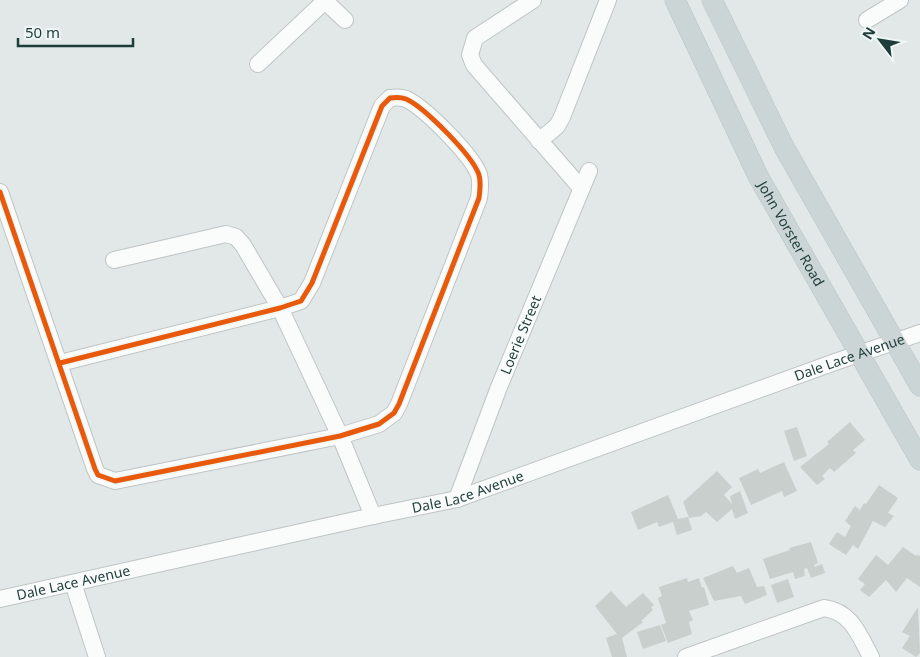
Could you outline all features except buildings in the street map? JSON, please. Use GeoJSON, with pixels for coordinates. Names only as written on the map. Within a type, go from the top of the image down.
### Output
{"type":"FeatureCollection","features":[{"type":"Feature","properties":{"kind":"main road","name":"John Vorster Road"},"geometry":{"type":"LineString","coordinates":[[675,0],[758,176],[920,460]]}},
{"type":"Feature","properties":{"kind":"main road"},"geometry":{"type":"LineString","coordinates":[[712,0],[784,147],[920,386]]}},
{"type":"Feature","properties":{"kind":"street"},"geometry":{"type":"LineString","coordinates":[[533,0],[475,38],[470,55],[474,65],[581,188]]}},
{"type":"Feature","properties":{"kind":"street"},"geometry":{"type":"LineString","coordinates":[[540,141],[557,126],[562,116],[608,0]]}},
{"type":"Feature","properties":{"kind":"street"},"geometry":{"type":"LineString","coordinates":[[867,20],[900,0]]}},
{"type":"Feature","properties":{"kind":"street"},"geometry":{"type":"LineString","coordinates":[[258,64],[324,1],[345,20]]}},
{"type":"Feature","properties":{"kind":"street"},"geometry":{"type":"LineString","coordinates":[[0,192],[95,469],[98,475],[110,480],[124,481],[340,436],[379,424],[394,413],[479,198],[480,176],[447,132],[414,104],[397,96],[390,98],[382,106],[305,297],[301,301],[280,308],[60,363]]}},
{"type":"Feature","properties":{"kind":"street","name":"Loerie Street"},"geometry":{"type":"LineString","coordinates":[[458,500],[499,387],[581,188],[590,171]]}},
{"type":"Feature","properties":{"kind":"street"},"geometry":{"type":"LineString","coordinates":[[114,260],[217,236],[232,235],[243,245],[280,308],[340,436],[373,516]]}},
{"type":"Feature","properties":{"kind":"street","name":"Dale Lace Avenue"},"geometry":{"type":"LineString","coordinates":[[0,599],[373,516],[458,500],[834,362],[920,333]]}},
{"type":"Feature","properties":{"kind":"street"},"geometry":{"type":"LineString","coordinates":[[73,583],[97,657]]}},
{"type":"Feature","properties":{"kind":"street"},"geometry":{"type":"LineString","coordinates":[[686,657],[824,608],[836,610],[853,623],[871,657]]}},
{"type":"Feature","properties":{"kind":"cycle path"},"geometry":{"type":"LineString","coordinates":[[0,192],[95,469],[98,475],[115,481],[340,436],[379,424],[394,413],[479,198],[479,175],[468,156],[424,112],[406,99],[390,98],[382,106],[312,283],[301,301],[280,308],[60,363]]}}]}
